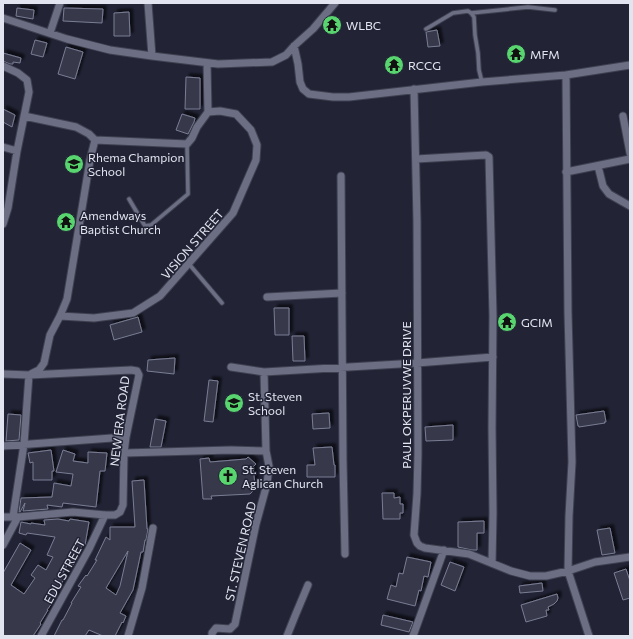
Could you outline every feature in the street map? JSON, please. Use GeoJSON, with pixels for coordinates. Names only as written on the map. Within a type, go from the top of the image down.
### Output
{"type":"FeatureCollection","features":[{"type":"Feature","properties":{"kind":"street"},"geometry":{"type":"LineString","coordinates":[[50,33],[60,3]]}},
{"type":"Feature","properties":{"kind":"street"},"geometry":{"type":"LineString","coordinates":[[148,3],[152,56]]}},
{"type":"Feature","properties":{"kind":"street"},"geometry":{"type":"LineString","coordinates":[[3,18],[110,50],[218,64],[272,62],[286,56],[294,46],[313,29],[335,3]]}},
{"type":"Feature","properties":{"kind":"street"},"geometry":{"type":"LineString","coordinates":[[294,46],[300,82],[303,89],[309,94],[333,97],[349,97],[482,82],[566,75],[630,64]]}},
{"type":"Feature","properties":{"kind":"street"},"geometry":{"type":"LineString","coordinates":[[24,116],[76,127],[89,134],[95,140],[187,144],[208,112],[207,63]]}},
{"type":"Feature","properties":{"kind":"street"},"geometry":{"type":"LineString","coordinates":[[3,66],[18,72],[27,80],[29,92],[17,151],[8,208],[3,224]]}},
{"type":"Feature","properties":{"kind":"street"},"geometry":{"type":"LineString","coordinates":[[566,75],[568,313],[572,462],[568,571],[589,636]]}},
{"type":"Feature","properties":{"kind":"street","name":"PAUL OKPERUVWE DRIVE"},"geometry":{"type":"LineString","coordinates":[[414,89],[417,221],[417,494],[414,535],[417,543],[425,548],[469,554],[511,571],[530,576],[546,576],[568,571],[595,562],[630,557]]}},
{"type":"Feature","properties":{"kind":"street","name":"VISION STREET"},"geometry":{"type":"LineString","coordinates":[[60,316],[94,318],[133,313],[160,296],[233,213],[256,160],[257,145],[251,130],[236,114],[220,111],[208,112]]}},
{"type":"Feature","properties":{"kind":"street"},"geometry":{"type":"LineString","coordinates":[[623,116],[630,153]]}},
{"type":"Feature","properties":{"kind":"street"},"geometry":{"type":"LineString","coordinates":[[3,545],[16,517],[24,444],[29,375],[39,370],[44,363],[50,335],[67,299],[90,160],[95,140]]}},
{"type":"Feature","properties":{"kind":"street"},"geometry":{"type":"LineString","coordinates":[[3,147],[17,151]]}},
{"type":"Feature","properties":{"kind":"street"},"geometry":{"type":"LineString","coordinates":[[416,159],[486,155],[489,157],[493,357],[492,428],[494,513],[492,563]]}},
{"type":"Feature","properties":{"kind":"street"},"geometry":{"type":"LineString","coordinates":[[566,172],[630,159]]}},
{"type":"Feature","properties":{"kind":"street"},"geometry":{"type":"LineString","coordinates":[[598,166],[603,186],[609,194],[630,206]]}},
{"type":"Feature","properties":{"kind":"street"},"geometry":{"type":"LineString","coordinates":[[341,176],[345,554]]}},
{"type":"Feature","properties":{"kind":"street"},"geometry":{"type":"LineString","coordinates":[[267,297],[342,293]]}},
{"type":"Feature","properties":{"kind":"street"},"geometry":{"type":"LineString","coordinates":[[231,366],[264,372],[493,357]]}},
{"type":"Feature","properties":{"kind":"street","name":"NEW ERA ROAD"},"geometry":{"type":"LineString","coordinates":[[3,374],[29,375],[131,370],[137,371],[139,376],[126,437],[124,453],[123,505],[120,512],[115,515],[73,512],[3,517]]}},
{"type":"Feature","properties":{"kind":"street"},"geometry":{"type":"LineString","coordinates":[[124,453],[231,450],[266,451],[264,372]]}},
{"type":"Feature","properties":{"kind":"street"},"geometry":{"type":"LineString","coordinates":[[3,446],[126,437]]}},
{"type":"Feature","properties":{"kind":"street","name":"ST. STEVEN ROAD"},"geometry":{"type":"LineString","coordinates":[[212,636],[212,633],[216,628],[230,629],[235,624],[256,524],[267,484],[269,466],[266,451]]}},
{"type":"Feature","properties":{"kind":"street","name":"EDU STREET"},"geometry":{"type":"LineString","coordinates":[[41,636],[89,549],[105,515]]}},
{"type":"Feature","properties":{"kind":"street"},"geometry":{"type":"LineString","coordinates":[[128,636],[142,588],[153,528]]}},
{"type":"Feature","properties":{"kind":"street"},"geometry":{"type":"LineString","coordinates":[[413,636],[444,550]]}},
{"type":"Feature","properties":{"kind":"street"},"geometry":{"type":"LineString","coordinates":[[287,636],[308,585]]}},
{"type":"Feature","properties":{"kind":"lane"},"geometry":{"type":"LineString","coordinates":[[426,29],[453,13],[528,8],[555,10]]}},
{"type":"Feature","properties":{"kind":"lane"},"geometry":{"type":"LineString","coordinates":[[471,13],[474,17],[479,70],[482,82]]}},
{"type":"Feature","properties":{"kind":"lane"},"geometry":{"type":"LineString","coordinates":[[129,199],[145,226],[151,225],[188,194],[187,144]]}},
{"type":"Feature","properties":{"kind":"lane"},"geometry":{"type":"LineString","coordinates":[[189,264],[222,303]]}},
{"type":"Feature","properties":{"kind":"building"},"geometry":{"type":"Polygon","coordinates":[[[17,8],[34,10],[33,19],[16,16],[17,8]]]}},
{"type":"Feature","properties":{"kind":"building"},"geometry":{"type":"Polygon","coordinates":[[[64,8],[103,9],[102,23],[63,21],[64,8]]]}},
{"type":"Feature","properties":{"kind":"building"},"geometry":{"type":"Polygon","coordinates":[[[129,12],[130,36],[114,36],[114,13],[129,12]]]}},
{"type":"Feature","properties":{"kind":"building"},"geometry":{"type":"Polygon","coordinates":[[[437,30],[440,46],[428,47],[426,32],[437,30]]]}},
{"type":"Feature","properties":{"kind":"building"},"geometry":{"type":"Polygon","coordinates":[[[35,40],[47,43],[43,57],[31,54],[35,40]]]}},
{"type":"Feature","properties":{"kind":"building"},"geometry":{"type":"Polygon","coordinates":[[[66,47],[83,52],[75,79],[58,74],[66,47]]]}},
{"type":"Feature","properties":{"kind":"building"},"geometry":{"type":"Polygon","coordinates":[[[3,53],[21,58],[20,63],[13,62],[13,64],[10,64],[3,61],[3,53]]]}},
{"type":"Feature","properties":{"kind":"building"},"geometry":{"type":"Polygon","coordinates":[[[186,77],[200,78],[200,109],[185,109],[186,77]]]}},
{"type":"Feature","properties":{"kind":"building"},"geometry":{"type":"Polygon","coordinates":[[[3,109],[15,115],[12,127],[3,122],[3,109]]]}},
{"type":"Feature","properties":{"kind":"building"},"geometry":{"type":"Polygon","coordinates":[[[182,114],[195,118],[188,134],[176,130],[182,114]]]}},
{"type":"Feature","properties":{"kind":"building"},"geometry":{"type":"Polygon","coordinates":[[[274,308],[289,308],[289,335],[275,335],[274,308]]]}},
{"type":"Feature","properties":{"kind":"building"},"geometry":{"type":"Polygon","coordinates":[[[138,317],[142,332],[114,340],[110,325],[138,317]]]}},
{"type":"Feature","properties":{"kind":"building"},"geometry":{"type":"Polygon","coordinates":[[[292,336],[304,336],[305,361],[293,361],[292,336]]]}},
{"type":"Feature","properties":{"kind":"building"},"geometry":{"type":"Polygon","coordinates":[[[175,358],[174,374],[147,371],[148,360],[175,358]]]}},
{"type":"Feature","properties":{"kind":"building"},"geometry":{"type":"Polygon","coordinates":[[[209,380],[218,381],[213,422],[204,421],[209,380]]]}},
{"type":"Feature","properties":{"kind":"building"},"geometry":{"type":"Polygon","coordinates":[[[604,411],[605,423],[578,426],[576,415],[604,411]]]}},
{"type":"Feature","properties":{"kind":"building"},"geometry":{"type":"Polygon","coordinates":[[[329,413],[330,428],[313,429],[312,414],[329,413]]]}},
{"type":"Feature","properties":{"kind":"building"},"geometry":{"type":"Polygon","coordinates":[[[8,414],[21,415],[19,440],[6,441],[8,414]]]}},
{"type":"Feature","properties":{"kind":"building"},"geometry":{"type":"Polygon","coordinates":[[[155,419],[166,421],[161,447],[150,447],[155,419]]]}},
{"type":"Feature","properties":{"kind":"building"},"geometry":{"type":"Polygon","coordinates":[[[453,425],[453,440],[426,441],[425,427],[453,425]]]}},
{"type":"Feature","properties":{"kind":"building"},"geometry":{"type":"Polygon","coordinates":[[[332,447],[335,477],[307,477],[307,465],[315,465],[313,448],[332,447]]]}},
{"type":"Feature","properties":{"kind":"building"},"geometry":{"type":"Polygon","coordinates":[[[51,450],[54,471],[52,471],[52,480],[33,480],[33,462],[30,463],[28,453],[51,450]]]}},
{"type":"Feature","properties":{"kind":"building"},"geometry":{"type":"Polygon","coordinates":[[[63,450],[75,454],[73,461],[88,463],[88,452],[107,453],[105,471],[100,471],[96,507],[63,503],[62,507],[47,505],[48,509],[23,511],[25,503],[19,512],[21,498],[52,497],[54,483],[71,486],[73,474],[56,472],[63,450]]]}},
{"type":"Feature","properties":{"kind":"building","name":"St. Steven Aglican Church"},"geometry":{"type":"Polygon","coordinates":[[[248,457],[256,464],[253,467],[255,485],[257,487],[250,494],[211,496],[212,499],[203,499],[200,459],[209,458],[210,462],[246,459],[248,457]]]}},
{"type":"Feature","properties":{"kind":"building"},"geometry":{"type":"Polygon","coordinates":[[[144,480],[148,529],[143,552],[141,552],[133,590],[120,613],[126,616],[123,623],[122,622],[115,636],[103,636],[89,630],[85,636],[54,636],[81,587],[78,586],[86,575],[87,576],[97,560],[95,560],[106,537],[110,540],[110,527],[135,527],[132,481],[144,480]],[[128,551],[106,588],[116,595],[120,586],[128,551]]]}},
{"type":"Feature","properties":{"kind":"building"},"geometry":{"type":"Polygon","coordinates":[[[382,493],[394,493],[394,498],[400,497],[400,504],[403,504],[403,513],[400,513],[400,519],[383,519],[382,493]]]}},
{"type":"Feature","properties":{"kind":"building"},"geometry":{"type":"Polygon","coordinates":[[[58,519],[89,522],[85,545],[83,544],[73,565],[68,563],[63,573],[67,575],[54,594],[57,596],[47,610],[40,623],[41,624],[33,636],[3,636],[3,573],[20,543],[31,550],[11,585],[24,594],[35,578],[31,575],[38,565],[46,570],[53,557],[47,555],[55,537],[27,533],[26,535],[19,533],[21,522],[45,525],[44,520],[58,519]]]}},
{"type":"Feature","properties":{"kind":"building"},"geometry":{"type":"Polygon","coordinates":[[[484,521],[484,533],[477,533],[477,550],[458,547],[458,522],[484,521]]]}},
{"type":"Feature","properties":{"kind":"building"},"geometry":{"type":"Polygon","coordinates":[[[610,528],[615,553],[602,555],[597,530],[610,528]]]}},
{"type":"Feature","properties":{"kind":"building"},"geometry":{"type":"Polygon","coordinates":[[[407,557],[431,562],[428,577],[424,576],[421,591],[419,590],[415,606],[387,599],[391,585],[396,587],[399,573],[403,574],[407,557]]]}},
{"type":"Feature","properties":{"kind":"building"},"geometry":{"type":"Polygon","coordinates":[[[450,562],[464,567],[455,591],[441,585],[450,562]]]}},
{"type":"Feature","properties":{"kind":"building"},"geometry":{"type":"Polygon","coordinates":[[[626,569],[630,581],[630,598],[623,600],[614,573],[626,569]]]}},
{"type":"Feature","properties":{"kind":"building"},"geometry":{"type":"Polygon","coordinates":[[[542,583],[543,591],[520,593],[519,586],[542,583]]]}},
{"type":"Feature","properties":{"kind":"building"},"geometry":{"type":"Polygon","coordinates":[[[557,594],[557,601],[548,607],[549,610],[546,610],[547,616],[526,622],[521,605],[557,594]]]}},
{"type":"Feature","properties":{"kind":"building"},"geometry":{"type":"Polygon","coordinates":[[[383,615],[413,622],[409,632],[381,625],[383,615]]]}},
{"type":"Feature","properties":{"kind":"place","name":"WLBC"},"geometry":{"type":"Point","coordinates":[332,25]}},
{"type":"Feature","properties":{"kind":"place","name":"MFM"},"geometry":{"type":"Point","coordinates":[516,54]}},
{"type":"Feature","properties":{"kind":"place","name":"RCCG"},"geometry":{"type":"Point","coordinates":[394,65]}},
{"type":"Feature","properties":{"kind":"place","name":"Rhema Champion School"},"geometry":{"type":"Point","coordinates":[74,164]}},
{"type":"Feature","properties":{"kind":"place","name":"Amendways Baptist Church"},"geometry":{"type":"Point","coordinates":[66,222]}},
{"type":"Feature","properties":{"kind":"place","name":"GCIM"},"geometry":{"type":"Point","coordinates":[507,322]}},
{"type":"Feature","properties":{"kind":"place","name":"St. Steven School"},"geometry":{"type":"Point","coordinates":[234,403]}},
{"type":"Feature","properties":{"kind":"place","name":"St. Steven Aglican Church"},"geometry":{"type":"Point","coordinates":[228,476]}}]}
